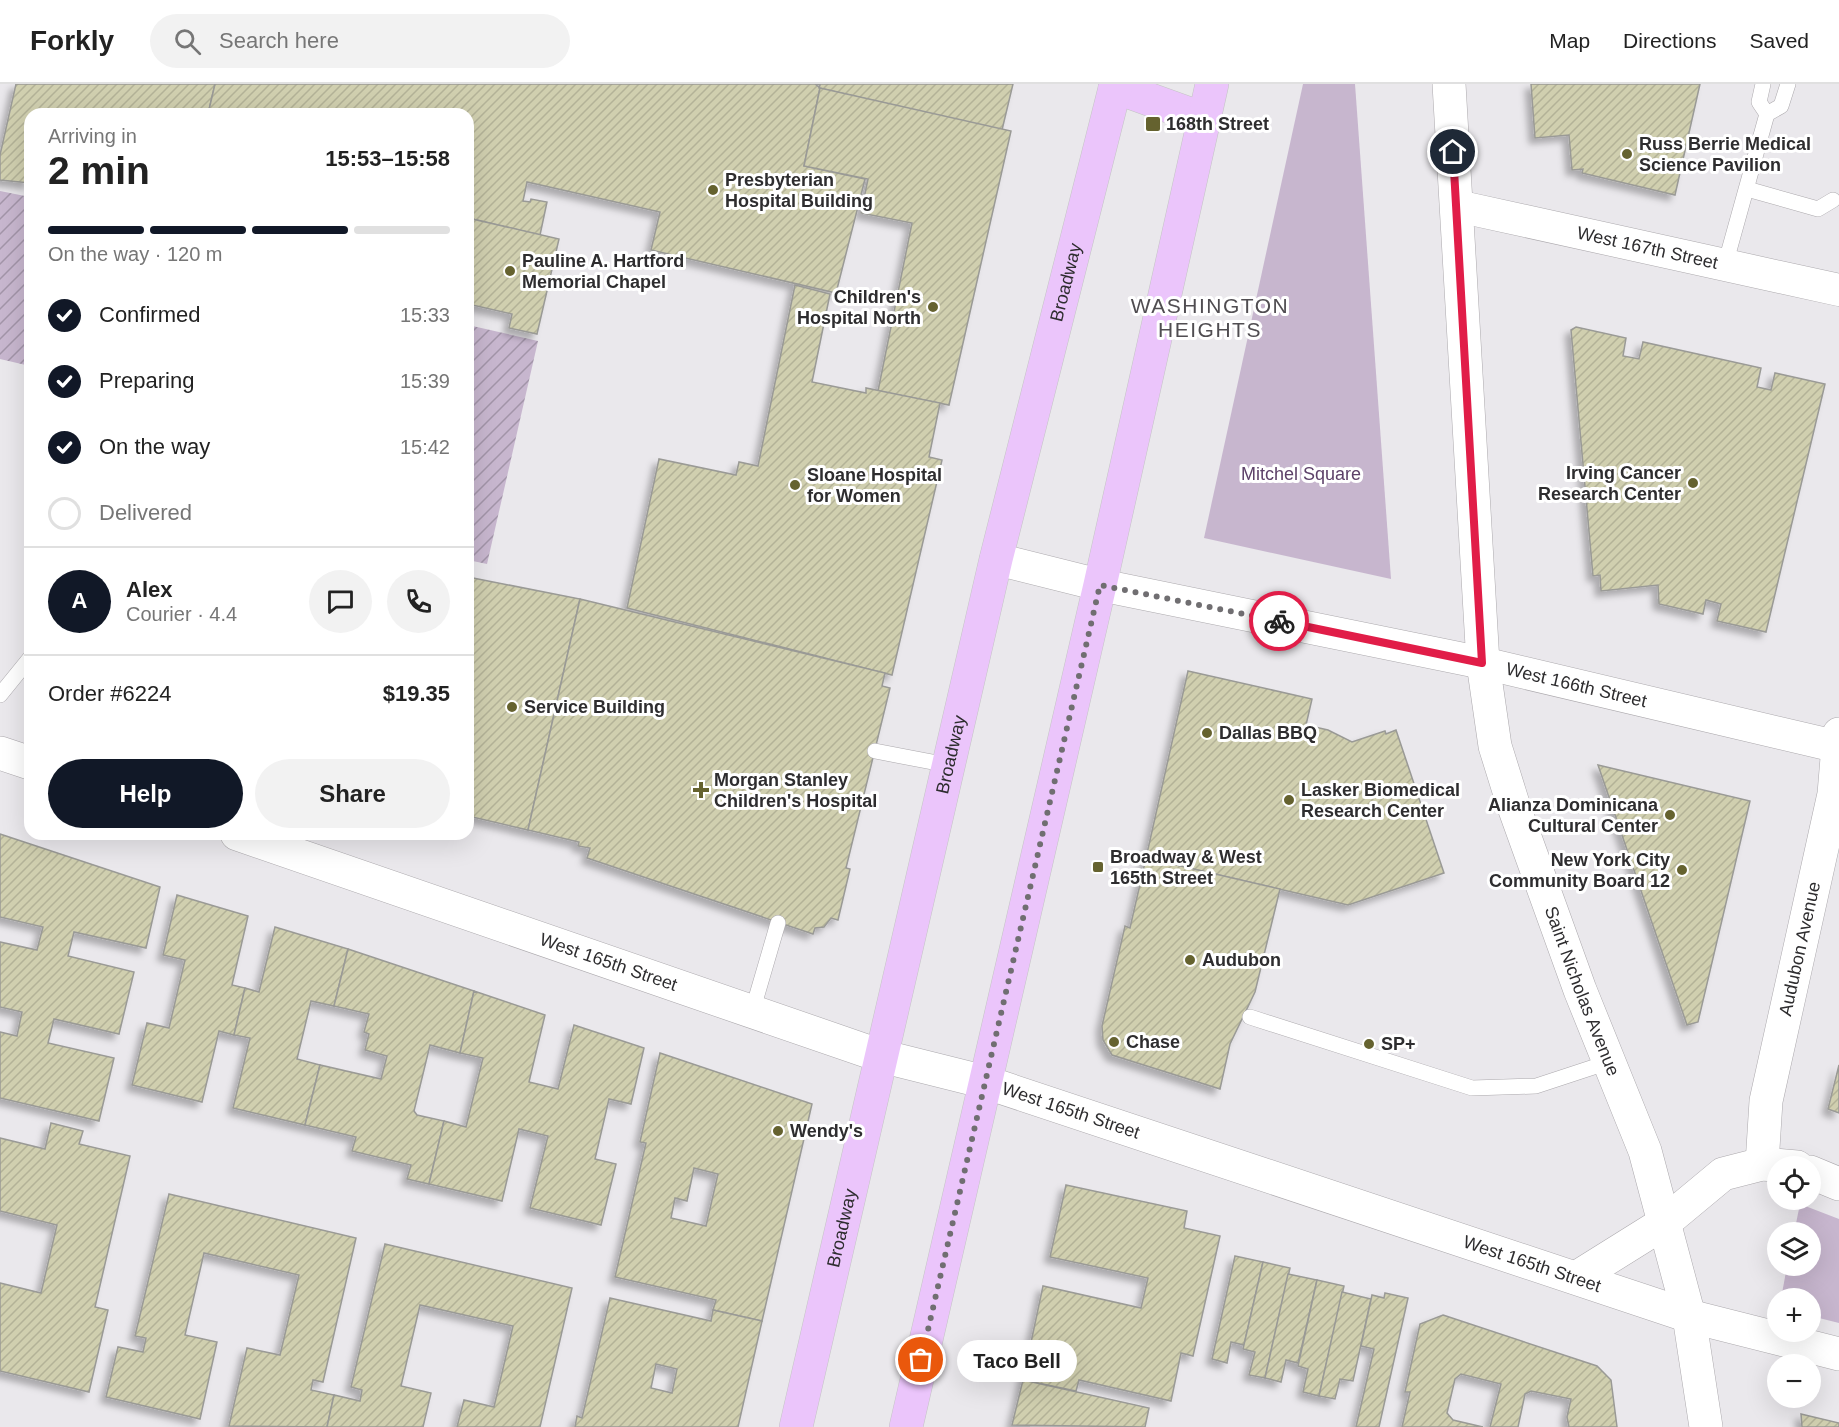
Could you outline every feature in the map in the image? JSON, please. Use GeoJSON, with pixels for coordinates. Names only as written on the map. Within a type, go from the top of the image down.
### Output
{"type":"FeatureCollection","features":[{"type":"Feature","properties":{"kind":"main road"},"geometry":{"type":"LineString","coordinates":[[906,1427],[1100,585],[1212,84]]}},
{"type":"Feature","properties":{"kind":"main road","name":"Saint Nicholas Avenue"},"geometry":{"type":"LineString","coordinates":[[1449,84],[1482,663],[1495,746],[1514,807],[1580,990],[1645,1151],[1689,1316],[1706,1427]]}},
{"type":"Feature","properties":{"kind":"main road"},"geometry":{"type":"LineString","coordinates":[[1115,86],[1204,119]]}},
{"type":"Feature","properties":{"kind":"main road","name":"Broadway"},"geometry":{"type":"LineString","coordinates":[[796,1427],[996,559],[1115,86]]}},
{"type":"Feature","properties":{"kind":"main road","name":"Audubon Avenue"},"geometry":{"type":"LineString","coordinates":[[1762,1164],[1766,1101],[1834,794],[1838,742]]}},
{"type":"Feature","properties":{"kind":"main road"},"geometry":{"type":"LineString","coordinates":[[0,753],[24,761]]}},
{"type":"Feature","properties":{"kind":"main road","name":"West 165th Street"},"geometry":{"type":"LineString","coordinates":[[254,840],[881,1056],[986,1082],[1689,1316],[1839,1354]]}},
{"type":"Feature","properties":{"kind":"main road"},"geometry":{"type":"LineString","coordinates":[[1576,1278],[1664,1223],[1723,1174],[1767,1164]]}},
{"type":"Feature","properties":{"kind":"main road"},"geometry":{"type":"LineString","coordinates":[[1821,1177],[1839,1184]]}},
{"type":"Feature","properties":{"kind":"street","name":"West 167th Street"},"geometry":{"type":"LineString","coordinates":[[1457,206],[1839,290]]}},
{"type":"Feature","properties":{"kind":"street","name":"West 166th Street"},"geometry":{"type":"LineString","coordinates":[[996,559],[1100,585],[1482,663],[1838,742]]}},
{"type":"Feature","properties":{"kind":"lane"},"geometry":{"type":"LineString","coordinates":[[1763,84],[1759,102],[1767,114]]}},
{"type":"Feature","properties":{"kind":"lane"},"geometry":{"type":"LineString","coordinates":[[1725,265],[1767,114],[1781,106],[1788,84]]}},
{"type":"Feature","properties":{"kind":"lane"},"geometry":{"type":"LineString","coordinates":[[1747,189],[1818,209],[1833,201]]}},
{"type":"Feature","properties":{"kind":"lane"},"geometry":{"type":"LineString","coordinates":[[0,694],[24,665]]}},
{"type":"Feature","properties":{"kind":"lane"},"geometry":{"type":"LineString","coordinates":[[875,751],[948,765]]}},
{"type":"Feature","properties":{"kind":"lane"},"geometry":{"type":"LineString","coordinates":[[752,1012],[778,922]]}},
{"type":"Feature","properties":{"kind":"lane"},"geometry":{"type":"LineString","coordinates":[[1250,1017],[1472,1088],[1536,1086],[1610,1062]]}},
{"type":"Feature","properties":{"kind":"green space","name":"Mitchel Square"},"geometry":{"type":"Polygon","coordinates":[[[1303,84],[1355,84],[1391,579],[1204,538],[1303,84]]]}},
{"type":"Feature","properties":{"kind":"green space"},"geometry":{"type":"Polygon","coordinates":[[[0,191],[24,196],[24,365],[0,359],[0,191]]]}},
{"type":"Feature","properties":{"kind":"green space"},"geometry":{"type":"Polygon","coordinates":[[[474,326],[538,341],[487,564],[474,561],[474,326]]]}},
{"type":"Feature","properties":{"kind":"green space"},"geometry":{"type":"Polygon","coordinates":[[[1799,1210],[1816,1210],[1839,1219],[1839,1323],[1821,1318],[1821,1288],[1783,1288],[1785,1276],[1821,1276],[1821,1222],[1796,1222],[1799,1210]]]}},
{"type":"Feature","properties":{"kind":"building"},"geometry":{"type":"Polygon","coordinates":[[[16,84],[215,84],[209,108],[24,108],[24,182],[0,180],[0,155],[16,84]]]}},
{"type":"Feature","properties":{"kind":"building","name":"Presbyterian Hospital Building"},"geometry":{"type":"Polygon","coordinates":[[[215,84],[815,84],[820,88],[804,166],[865,179],[836,293],[651,250],[660,212],[527,182],[523,201],[530,202],[531,199],[547,202],[540,235],[474,219],[474,108],[209,108],[215,84]]]}},
{"type":"Feature","properties":{"kind":"building"},"geometry":{"type":"Polygon","coordinates":[[[815,84],[1013,84],[1002,130],[819,88],[820,85],[815,84]]]}},
{"type":"Feature","properties":{"kind":"building","name":"Russ Berrie Medical Science Pavilion"},"geometry":{"type":"Polygon","coordinates":[[[1531,84],[1700,84],[1675,195],[1582,173],[1583,169],[1572,170],[1569,135],[1535,138],[1531,84]]]}},
{"type":"Feature","properties":{"kind":"building","name":"Children's Hospital North"},"geometry":{"type":"Polygon","coordinates":[[[820,88],[1011,131],[949,405],[878,391],[912,223],[861,213],[868,179],[804,166],[820,88]]]}},
{"type":"Feature","properties":{"kind":"building","name":"Pauline A. Hartford Memorial Chapel"},"geometry":{"type":"Polygon","coordinates":[[[474,219],[559,239],[537,334],[509,328],[512,314],[474,305],[474,219]]]}},
{"type":"Feature","properties":{"kind":"building","name":"Sloane Hospital for Women"},"geometry":{"type":"Polygon","coordinates":[[[795,285],[830,294],[812,382],[866,393],[866,388],[940,403],[929,457],[942,460],[892,675],[627,608],[659,459],[736,475],[739,462],[758,466],[795,285]]]}},
{"type":"Feature","properties":{"kind":"building","name":"Irving Cancer Research Center"},"geometry":{"type":"Polygon","coordinates":[[[1576,327],[1626,338],[1623,356],[1639,359],[1643,342],[1761,368],[1757,387],[1771,390],[1775,373],[1825,384],[1766,632],[1717,621],[1721,604],[1706,600],[1703,614],[1659,604],[1658,585],[1601,591],[1600,575],[1593,576],[1571,330],[1576,327]]]}},
{"type":"Feature","properties":{"kind":"building","name":"Service Building"},"geometry":{"type":"Polygon","coordinates":[[[474,578],[580,599],[528,830],[474,817],[474,578]]]}},
{"type":"Feature","properties":{"kind":"building","name":"Morgan Stanley Children's Hospital"},"geometry":{"type":"Polygon","coordinates":[[[580,599],[885,673],[882,686],[890,688],[846,868],[850,869],[838,920],[831,918],[824,927],[815,928],[813,934],[587,858],[590,848],[578,846],[579,842],[528,830],[580,599]]]}},
{"type":"Feature","properties":{"kind":"building","name":"Lasker Biomedical Research Center"},"geometry":{"type":"Polygon","coordinates":[[[1188,671],[1312,699],[1306,725],[1328,730],[1352,742],[1385,731],[1386,734],[1396,730],[1444,873],[1348,905],[1146,858],[1188,671]]]}},
{"type":"Feature","properties":{"kind":"building"},"geometry":{"type":"Polygon","coordinates":[[[1598,765],[1750,801],[1698,1022],[1687,1025],[1598,765]]]}},
{"type":"Feature","properties":{"kind":"building"},"geometry":{"type":"Polygon","coordinates":[[[0,834],[160,887],[146,948],[74,932],[68,956],[134,972],[119,1034],[54,1019],[48,1043],[114,1058],[99,1121],[0,1098],[0,1032],[17,1036],[22,1012],[0,1007],[0,942],[37,950],[43,927],[0,917],[0,834]]]}},
{"type":"Feature","properties":{"kind":"building","name":"Audubon"},"geometry":{"type":"Polygon","coordinates":[[[1146,858],[1280,889],[1255,992],[1230,1044],[1220,1089],[1112,1055],[1103,1040],[1102,1026],[1125,926],[1130,928],[1146,858]]]}},
{"type":"Feature","properties":{"kind":"building"},"geometry":{"type":"Polygon","coordinates":[[[177,895],[248,916],[232,985],[245,988],[234,1035],[219,1031],[202,1102],[132,1085],[147,1023],[169,1028],[185,960],[163,955],[177,895]]]}},
{"type":"Feature","properties":{"kind":"building"},"geometry":{"type":"Polygon","coordinates":[[[275,927],[348,949],[334,1006],[311,1001],[297,1059],[320,1065],[305,1125],[233,1108],[250,1038],[234,1035],[245,988],[259,992],[275,927]]]}},
{"type":"Feature","properties":{"kind":"building"},"geometry":{"type":"Polygon","coordinates":[[[348,949],[474,991],[460,1053],[430,1045],[414,1111],[417,1115],[444,1121],[429,1184],[407,1179],[411,1165],[352,1151],[356,1137],[305,1125],[320,1065],[381,1079],[387,1056],[365,1050],[369,1034],[364,1032],[369,1014],[334,1006],[348,949]]]}},
{"type":"Feature","properties":{"kind":"building"},"geometry":{"type":"Polygon","coordinates":[[[474,991],[545,1015],[529,1082],[558,1089],[574,1025],[644,1048],[631,1104],[609,1099],[595,1159],[616,1164],[601,1225],[530,1208],[548,1136],[519,1129],[502,1201],[429,1184],[444,1121],[466,1127],[483,1058],[460,1053],[474,991]]]}},
{"type":"Feature","properties":{"kind":"building"},"geometry":{"type":"Polygon","coordinates":[[[660,1053],[812,1104],[762,1321],[713,1310],[716,1300],[615,1277],[646,1143],[640,1142],[660,1053]],[[694,1168],[687,1201],[675,1198],[671,1218],[706,1226],[718,1174],[694,1168]]]}},
{"type":"Feature","properties":{"kind":"building"},"geometry":{"type":"Polygon","coordinates":[[[1839,1065],[1839,1113],[1828,1109],[1839,1065]]]}},
{"type":"Feature","properties":{"kind":"building"},"geometry":{"type":"Polygon","coordinates":[[[51,1123],[83,1131],[79,1144],[130,1156],[95,1307],[108,1310],[89,1392],[0,1371],[0,1283],[41,1293],[57,1225],[0,1211],[0,1138],[45,1149],[51,1123]]]}},
{"type":"Feature","properties":{"kind":"building"},"geometry":{"type":"Polygon","coordinates":[[[1066,1185],[1187,1211],[1184,1228],[1220,1236],[1193,1356],[1181,1353],[1171,1401],[1079,1380],[1076,1391],[1023,1380],[1043,1286],[1141,1308],[1148,1278],[1050,1257],[1066,1185]]]}},
{"type":"Feature","properties":{"kind":"building"},"geometry":{"type":"Polygon","coordinates":[[[169,1194],[356,1238],[323,1382],[313,1380],[311,1390],[334,1395],[327,1427],[229,1426],[247,1348],[280,1355],[299,1275],[204,1253],[185,1335],[217,1342],[200,1419],[106,1397],[118,1347],[143,1352],[146,1338],[135,1336],[169,1194]]]}},
{"type":"Feature","properties":{"kind":"building"},"geometry":{"type":"Polygon","coordinates":[[[385,1244],[572,1288],[540,1427],[457,1427],[464,1400],[494,1407],[513,1326],[420,1305],[401,1386],[431,1393],[423,1427],[327,1427],[334,1395],[360,1401],[362,1390],[351,1387],[385,1244]]]}},
{"type":"Feature","properties":{"kind":"building"},"geometry":{"type":"Polygon","coordinates":[[[1235,1256],[1263,1262],[1244,1345],[1231,1342],[1227,1363],[1212,1359],[1235,1256]]]}},
{"type":"Feature","properties":{"kind":"building"},"geometry":{"type":"Polygon","coordinates":[[[1263,1262],[1290,1268],[1265,1378],[1249,1375],[1255,1352],[1243,1349],[1263,1262]]]}},
{"type":"Feature","properties":{"kind":"building"},"geometry":{"type":"Polygon","coordinates":[[[1288,1274],[1317,1280],[1298,1363],[1286,1360],[1281,1382],[1265,1378],[1288,1274]]]}},
{"type":"Feature","properties":{"kind":"building"},"geometry":{"type":"Polygon","coordinates":[[[1317,1280],[1344,1286],[1319,1396],[1303,1392],[1308,1369],[1298,1366],[1317,1280]]]}},
{"type":"Feature","properties":{"kind":"building"},"geometry":{"type":"Polygon","coordinates":[[[1342,1292],[1371,1299],[1353,1381],[1340,1379],[1335,1399],[1319,1396],[1342,1292]]]}},
{"type":"Feature","properties":{"kind":"building"},"geometry":{"type":"Polygon","coordinates":[[[1385,1293],[1408,1298],[1379,1427],[1356,1427],[1374,1349],[1361,1346],[1372,1295],[1384,1298],[1385,1293]]]}},
{"type":"Feature","properties":{"kind":"building"},"geometry":{"type":"Polygon","coordinates":[[[610,1298],[711,1321],[713,1310],[762,1321],[738,1427],[575,1427],[577,1416],[582,1418],[610,1298]],[[656,1364],[651,1388],[672,1393],[677,1369],[656,1364]]]}},
{"type":"Feature","properties":{"kind":"building"},"geometry":{"type":"Polygon","coordinates":[[[1443,1315],[1597,1366],[1611,1380],[1617,1427],[1569,1427],[1567,1417],[1571,1399],[1531,1391],[1525,1394],[1518,1427],[1490,1427],[1501,1384],[1461,1374],[1455,1379],[1447,1413],[1453,1420],[1483,1427],[1402,1427],[1410,1392],[1405,1392],[1420,1324],[1443,1315]]]}},
{"type":"Feature","properties":{"kind":"building"},"geometry":{"type":"Polygon","coordinates":[[[1023,1380],[1149,1408],[1145,1427],[1012,1425],[1023,1380]]]}},
{"type":"Feature","properties":{"kind":"building"},"geometry":{"type":"Polygon","coordinates":[[[1801,1414],[1839,1423],[1839,1427],[1802,1427],[1801,1414]]]}},
{"type":"Feature","properties":{"kind":"way so far"},"geometry":{"type":"LineString","coordinates":[[921,1360],[1100,585],[1279,621]]}},
{"type":"Feature","properties":{"kind":"place","name":"168th Street"},"geometry":{"type":"Point","coordinates":[1153,124]}},
{"type":"Feature","properties":{"kind":"place","name":"Russ Berrie Medical Science Pavilion"},"geometry":{"type":"Point","coordinates":[1627,154]}},
{"type":"Feature","properties":{"kind":"place","name":"Presbyterian Hospital Building"},"geometry":{"type":"Point","coordinates":[713,190]}},
{"type":"Feature","properties":{"kind":"place","name":"Pauline A. Hartford Memorial Chapel"},"geometry":{"type":"Point","coordinates":[510,271]}},
{"type":"Feature","properties":{"kind":"place","name":"Children's Hospital North"},"geometry":{"type":"Point","coordinates":[933,307]}},
{"type":"Feature","properties":{"kind":"place","name":"Irving Cancer Research Center"},"geometry":{"type":"Point","coordinates":[1693,483]}},
{"type":"Feature","properties":{"kind":"place","name":"Sloane Hospital for Women"},"geometry":{"type":"Point","coordinates":[795,485]}},
{"type":"Feature","properties":{"kind":"place","name":"Service Building"},"geometry":{"type":"Point","coordinates":[512,707]}},
{"type":"Feature","properties":{"kind":"place","name":"Dallas BBQ"},"geometry":{"type":"Point","coordinates":[1207,733]}},
{"type":"Feature","properties":{"kind":"place","name":"Morgan Stanley Children's Hospital"},"geometry":{"type":"Point","coordinates":[701,790]}},
{"type":"Feature","properties":{"kind":"place","name":"Lasker Biomedical Research Center"},"geometry":{"type":"Point","coordinates":[1289,800]}},
{"type":"Feature","properties":{"kind":"place","name":"Alianza Dominicana Cultural Center"},"geometry":{"type":"Point","coordinates":[1670,815]}},
{"type":"Feature","properties":{"kind":"place","name":"Broadway & West 165th Street"},"geometry":{"type":"Point","coordinates":[1098,867]}},
{"type":"Feature","properties":{"kind":"place","name":"New York City Community Board 12"},"geometry":{"type":"Point","coordinates":[1682,870]}},
{"type":"Feature","properties":{"kind":"place","name":"Audubon"},"geometry":{"type":"Point","coordinates":[1190,960]}},
{"type":"Feature","properties":{"kind":"place","name":"Chase"},"geometry":{"type":"Point","coordinates":[1114,1042]}},
{"type":"Feature","properties":{"kind":"place","name":"SP+"},"geometry":{"type":"Point","coordinates":[1369,1044]}},
{"type":"Feature","properties":{"kind":"place","name":"Wendy's"},"geometry":{"type":"Point","coordinates":[778,1131]}},
{"type":"Feature","properties":{"kind":"place","name":"Taco Bell"},"geometry":{"type":"Point","coordinates":[921,1360]}},
{"type":"Feature","properties":{"kind":"district","name":"WASHINGTON HEIGHTS"},"geometry":{"type":"Point","coordinates":[1210,317]}},
{"type":"Feature","properties":{"kind":"route"},"geometry":{"type":"LineString","coordinates":[[1279,621],[1482,663],[1453,152]]}}]}
